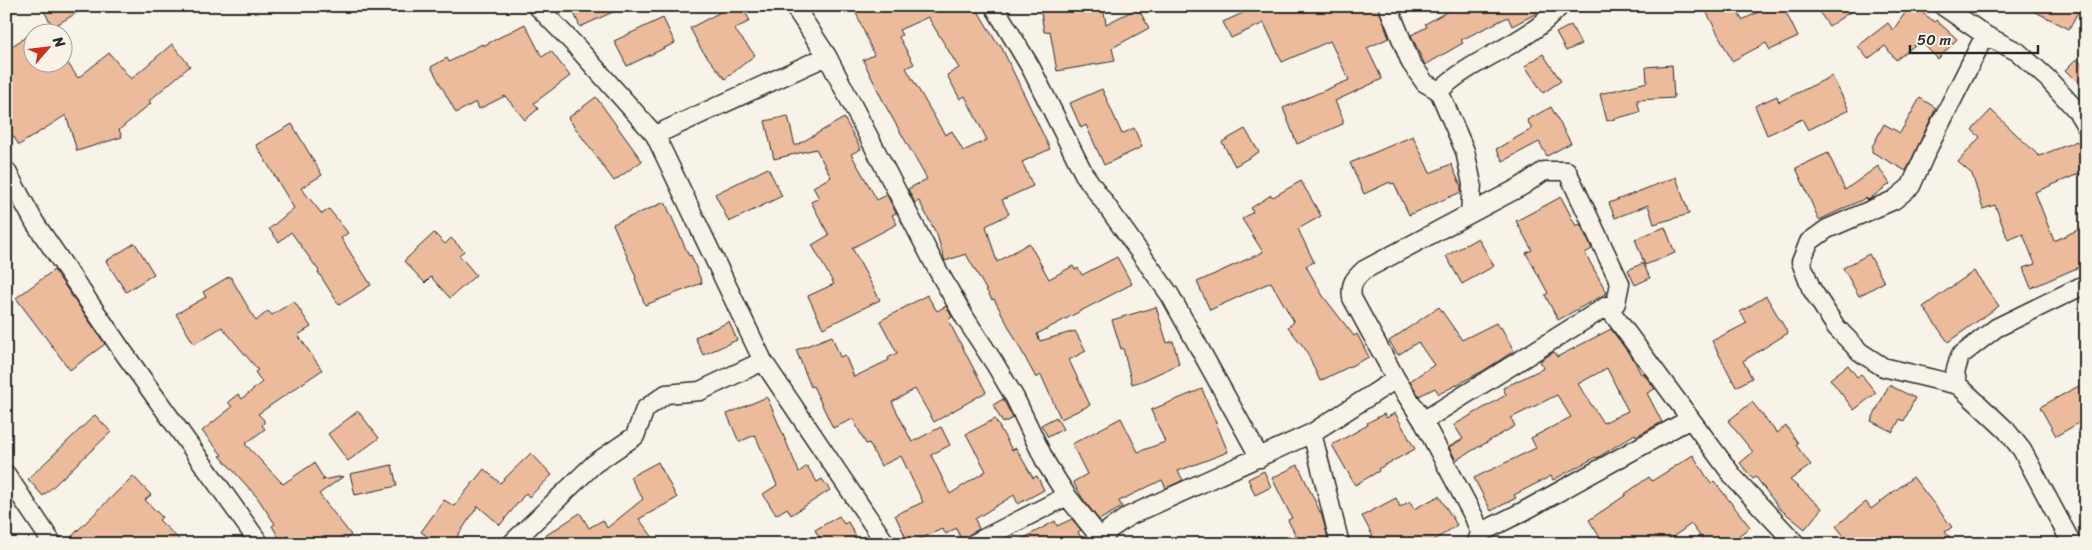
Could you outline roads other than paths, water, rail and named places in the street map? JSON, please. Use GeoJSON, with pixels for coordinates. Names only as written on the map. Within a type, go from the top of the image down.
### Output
{"type":"FeatureCollection","features":[{"type":"Feature","properties":{"kind":"street"},"geometry":{"type":"LineString","coordinates":[[537,6],[655,134],[763,361],[886,544]]}},
{"type":"Feature","properties":{"kind":"street"},"geometry":{"type":"LineString","coordinates":[[794,6],[827,56],[937,269],[964,318],[1000,372],[1046,462],[1067,496],[1103,542],[1110,529],[1129,516],[1260,458],[1312,432],[1396,380]]}},
{"type":"Feature","properties":{"kind":"street"},"geometry":{"type":"LineString","coordinates":[[994,6],[1031,68],[1084,174],[1170,295],[1260,458]]}},
{"type":"Feature","properties":{"kind":"street"},"geometry":{"type":"LineString","coordinates":[[1388,6],[1411,63],[1426,83],[1439,91],[1464,151],[1472,184],[1470,213]]}},
{"type":"Feature","properties":{"kind":"street"},"geometry":{"type":"LineString","coordinates":[[1439,91],[1450,80],[1530,34],[1549,20],[1560,6]]}},
{"type":"Feature","properties":{"kind":"street"},"geometry":{"type":"LineString","coordinates":[[1942,6],[1986,35],[2018,52],[2048,79],[2077,111],[2086,126]]}},
{"type":"Feature","properties":{"kind":"street"},"geometry":{"type":"LineString","coordinates":[[1986,35],[1927,150],[1911,186],[1894,200],[1827,229],[1809,242],[1801,262],[1811,288],[1836,327],[1860,352],[1883,367],[1958,385],[2006,430],[2022,450],[2072,544]]}},
{"type":"Feature","properties":{"kind":"street"},"geometry":{"type":"LineString","coordinates":[[655,134],[827,56]]}},
{"type":"Feature","properties":{"kind":"street"},"geometry":{"type":"LineString","coordinates":[[6,170],[35,223],[119,346],[260,544]]}},
{"type":"Feature","properties":{"kind":"street"},"geometry":{"type":"LineString","coordinates":[[1423,421],[1607,306],[1616,303],[1620,283],[1567,172],[1544,171],[1522,186],[1364,270],[1353,280],[1351,289],[1352,298],[1396,380],[1423,421],[1474,517],[1478,538],[1690,419]]}},
{"type":"Feature","properties":{"kind":"street"},"geometry":{"type":"LineString","coordinates":[[1958,385],[1955,373],[1960,356],[1996,328],[2086,284]]}},
{"type":"Feature","properties":{"kind":"street"},"geometry":{"type":"LineString","coordinates":[[1607,306],[1735,479],[1796,544]]}},
{"type":"Feature","properties":{"kind":"street"},"geometry":{"type":"LineString","coordinates":[[511,544],[594,464],[635,436],[645,409],[666,394],[700,391],[763,361]]}},
{"type":"Feature","properties":{"kind":"street"},"geometry":{"type":"LineString","coordinates":[[1312,432],[1340,544]]}},
{"type":"Feature","properties":{"kind":"street"},"geometry":{"type":"LineString","coordinates":[[6,474],[53,544]]}},
{"type":"Feature","properties":{"kind":"street"},"geometry":{"type":"LineString","coordinates":[[973,544],[1067,496]]}}]}
